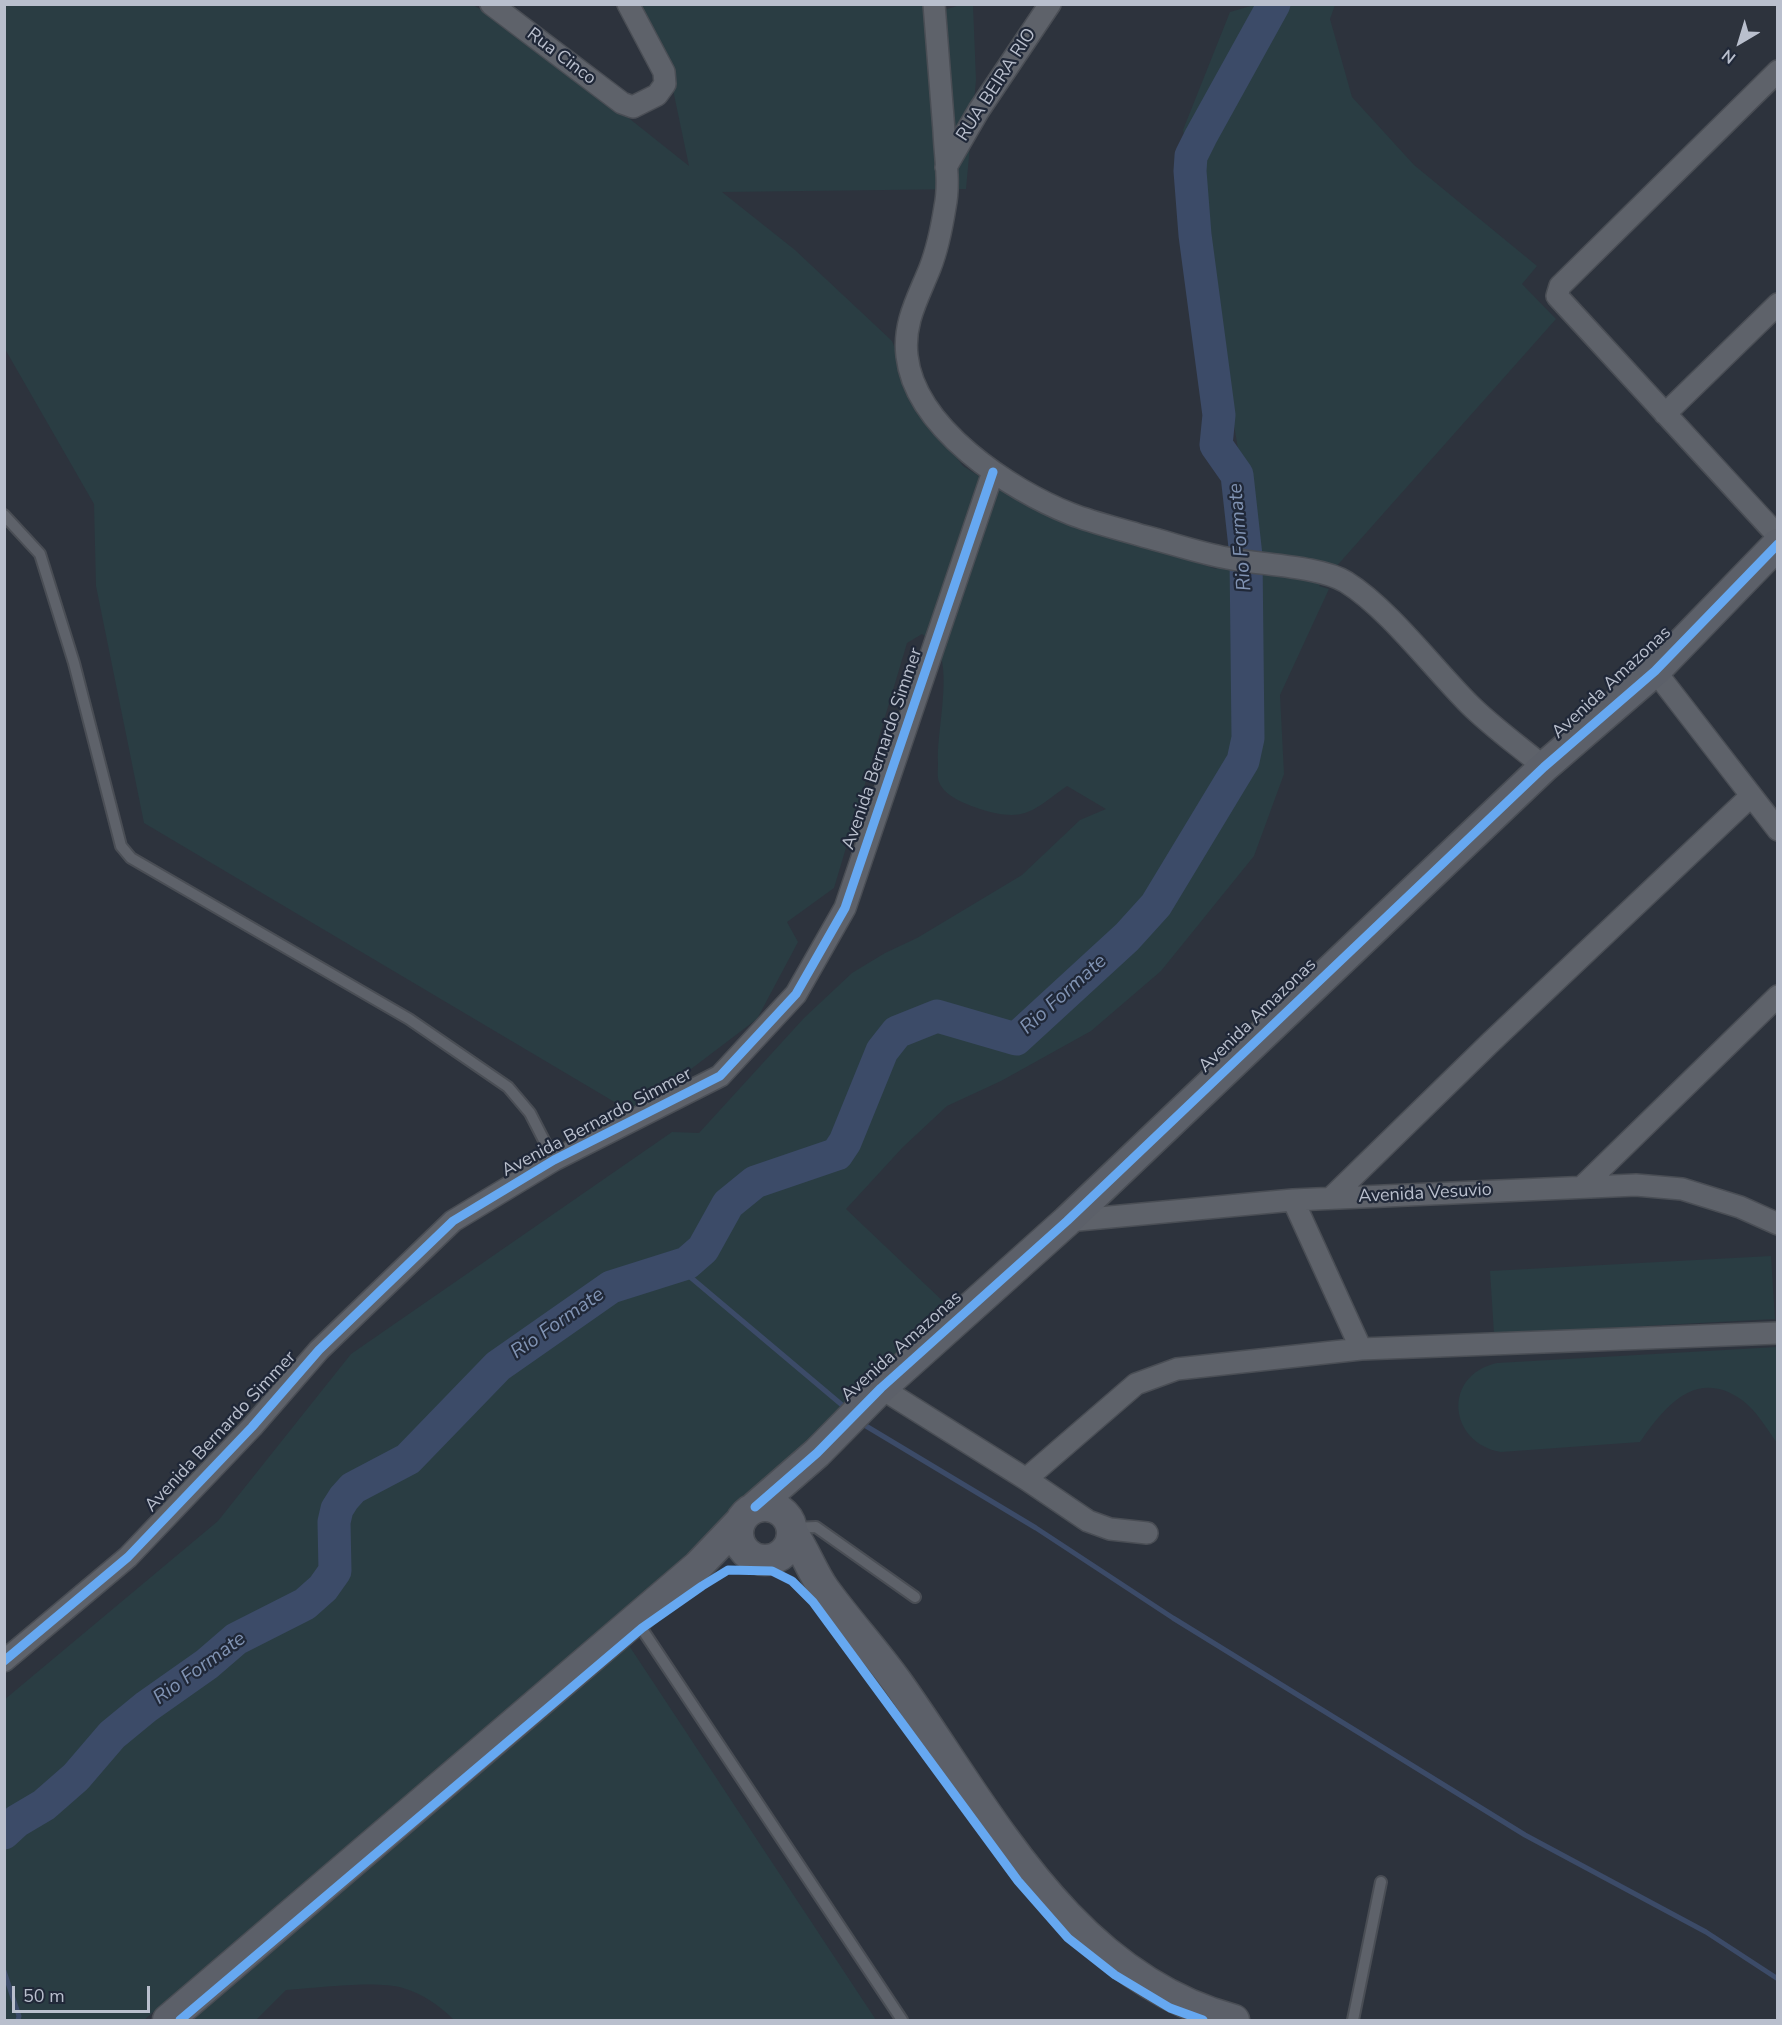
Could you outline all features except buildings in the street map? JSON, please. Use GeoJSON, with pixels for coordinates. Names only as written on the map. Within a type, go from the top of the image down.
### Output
{"type":"FeatureCollection","features":[{"type":"Feature","properties":{"kind":"street","name":"Rua Cinco"},"geometry":{"type":"LineString","coordinates":[[491,4],[622,103],[633,107],[657,96],[665,84],[664,72],[628,4]]}},
{"type":"Feature","properties":{"kind":"street"},"geometry":{"type":"LineString","coordinates":[[934,4],[946,166],[946,204],[931,266],[914,302],[906,329],[907,358],[914,383],[932,414],[958,444],[993,472],[1071,514],[1215,556],[1264,566],[1310,570],[1329,574],[1347,583],[1378,609],[1471,705],[1544,767]]}},
{"type":"Feature","properties":{"kind":"street","name":"RUA BEIRA RIO"},"geometry":{"type":"LineString","coordinates":[[946,166],[979,110],[1050,4]]}},
{"type":"Feature","properties":{"kind":"street"},"geometry":{"type":"LineString","coordinates":[[1775,551],[1665,414],[1561,303],[1557,291],[1778,71]]}},
{"type":"Feature","properties":{"kind":"street"},"geometry":{"type":"LineString","coordinates":[[1665,414],[1778,304]]}},
{"type":"Feature","properties":{"kind":"street","name":"Avenida Bernardo Simmer"},"geometry":{"type":"LineString","coordinates":[[4,1662],[128,1557],[252,1427],[319,1350],[453,1221],[554,1160],[720,1076],[796,994],[845,908],[993,472]]}},
{"type":"Feature","properties":{"kind":"street","name":"Avenida Amazonas"},"geometry":{"type":"LineString","coordinates":[[168,2020],[634,1617],[698,1566],[747,1515],[817,1453],[848,1419],[1067,1221],[1544,767],[1654,671],[1775,551]]}},
{"type":"Feature","properties":{"kind":"street"},"geometry":{"type":"LineString","coordinates":[[1654,671],[1778,830]]}},
{"type":"Feature","properties":{"kind":"street"},"geometry":{"type":"LineString","coordinates":[[1331,1198],[1491,1042],[1751,796]]}},
{"type":"Feature","properties":{"kind":"street"},"geometry":{"type":"LineString","coordinates":[[1582,1187],[1778,996]]}},
{"type":"Feature","properties":{"kind":"street","name":"Avenida Vesuvio"},"geometry":{"type":"LineString","coordinates":[[1067,1221],[1293,1200],[1636,1185],[1682,1189],[1740,1207],[1778,1224]]}},
{"type":"Feature","properties":{"kind":"street"},"geometry":{"type":"LineString","coordinates":[[1293,1200],[1360,1349]]}},
{"type":"Feature","properties":{"kind":"street"},"geometry":{"type":"LineString","coordinates":[[1026,1479],[1136,1384],[1177,1369],[1360,1349],[1778,1333]]}},
{"type":"Feature","properties":{"kind":"street"},"geometry":{"type":"LineString","coordinates":[[881,1388],[1026,1479],[1088,1521],[1110,1529],[1146,1533]]}},
{"type":"Feature","properties":{"kind":"street","name":"Avenida Amazonas"},"geometry":{"type":"LineString","coordinates":[[792,1528],[804,1480],[817,1453]]}},
{"type":"Feature","properties":{"kind":"street"},"geometry":{"type":"LineString","coordinates":[[822,1587],[789,1564],[759,1557],[738,1539],[747,1515],[766,1505],[776,1507],[805,1550],[822,1587],[896,1680],[1034,1879],[1063,1914],[1093,1942],[1134,1974],[1174,1998],[1213,2015],[1234,2020]]}},
{"type":"Feature","properties":{"kind":"street"},"geometry":{"type":"LineString","coordinates":[[698,1566],[759,1557],[787,1550],[792,1528]]}},
{"type":"Feature","properties":{"kind":"lane"},"geometry":{"type":"LineString","coordinates":[[4,515],[40,554],[74,663],[121,846],[130,858],[409,1019],[508,1087],[530,1113],[554,1160]]}},
{"type":"Feature","properties":{"kind":"lane"},"geometry":{"type":"LineString","coordinates":[[792,1528],[816,1527],[915,1597]]}},
{"type":"Feature","properties":{"kind":"lane"},"geometry":{"type":"LineString","coordinates":[[634,1617],[902,2020]]}},
{"type":"Feature","properties":{"kind":"lane"},"geometry":{"type":"LineString","coordinates":[[1353,2020],[1381,1882]]}},
{"type":"Feature","properties":{"kind":"shaded area"},"geometry":{"type":"Polygon","coordinates":[[[943,4],[944,10],[960,5],[973,5],[976,80],[966,189],[722,192],[795,250],[892,341],[919,408],[963,466],[1028,507],[1216,569],[1222,564],[1259,570],[1183,130],[1230,12],[1254,5],[1335,5],[1330,19],[1352,97],[1414,165],[1537,266],[1522,284],[1556,319],[1319,586],[1329,589],[1280,695],[1284,774],[1254,856],[1161,971],[1091,1031],[1001,1081],[947,1106],[903,1147],[846,1209],[948,1306],[671,1571],[144,2020],[5,2020],[4,1700],[218,1521],[351,1354],[672,1132],[699,1133],[804,1018],[852,973],[885,953],[917,938],[1022,875],[1080,820],[1106,809],[1067,786],[1036,808],[1008,815],[969,805],[946,792],[939,782],[938,775],[944,685],[941,656],[936,645],[922,634],[907,643],[834,888],[787,922],[798,942],[757,1019],[633,1113],[144,823],[96,586],[94,504],[5,349],[5,5],[473,5],[523,34],[689,166],[668,66],[636,5],[943,4]]]}},
{"type":"Feature","properties":{"kind":"shaded area"},"geometry":{"type":"Polygon","coordinates":[[[1771,1256],[1775,1319],[1494,1334],[1490,1271],[1771,1256]]]}},
{"type":"Feature","properties":{"kind":"shaded area"},"geometry":{"type":"Polygon","coordinates":[[[1777,1347],[1777,1443],[1747,1404],[1725,1391],[1710,1388],[1695,1390],[1670,1405],[1640,1442],[1501,1452],[1483,1446],[1470,1436],[1462,1423],[1458,1409],[1460,1394],[1467,1381],[1479,1370],[1497,1363],[1777,1347]]]}},
{"type":"Feature","properties":{"kind":"shaded area"},"geometry":{"type":"Polygon","coordinates":[[[628,1644],[876,2020],[454,2020],[431,2001],[403,1988],[362,1985],[286,1990],[256,2020],[187,2020],[628,1644]]]}},
{"type":"Feature","properties":{"kind":"waterway","name":"Rio Formate"},"geometry":{"type":"LineString","coordinates":[[4,1833],[17,1821],[44,1805],[76,1777],[112,1735],[146,1707],[207,1664],[236,1639],[305,1604],[323,1588],[335,1571],[334,1522],[337,1509],[344,1498],[353,1488],[408,1459],[498,1366],[611,1287],[687,1263],[703,1249],[728,1204],[755,1182],[837,1154],[845,1142],[882,1051],[897,1032],[937,1016],[1016,1039],[1127,937],[1156,905],[1243,761],[1248,738],[1246,556],[1237,475],[1216,445],[1219,415],[1195,235],[1190,171],[1191,156],[1201,136],[1274,4]]}},
{"type":"Feature","properties":{"kind":"waterway"},"geometry":{"type":"LineString","coordinates":[[685,1264],[689,1276],[848,1410]]}},
{"type":"Feature","properties":{"kind":"waterway"},"geometry":{"type":"LineString","coordinates":[[861,1423],[1036,1528],[1173,1618],[1525,1835],[1706,1932],[1778,1979]]}},
{"type":"Feature","properties":{"kind":"waterway"},"geometry":{"type":"LineString","coordinates":[[4,1971],[19,2016],[18,2020]]}},
{"type":"Feature","properties":{"kind":"cycle path"},"geometry":{"type":"LineString","coordinates":[[4,1661],[128,1557],[252,1427],[319,1350],[453,1221],[554,1160],[720,1076],[796,994],[845,908],[993,472]]}},
{"type":"Feature","properties":{"kind":"cycle path"},"geometry":{"type":"LineString","coordinates":[[755,1507],[817,1453],[881,1388],[1067,1221],[1544,767],[1655,671],[1778,544]]}},
{"type":"Feature","properties":{"kind":"cycle path"},"geometry":{"type":"LineString","coordinates":[[180,2020],[642,1628],[728,1570],[772,1571],[792,1581],[813,1602],[1018,1881],[1068,1938],[1115,1975],[1170,2008],[1203,2020]]}}]}
